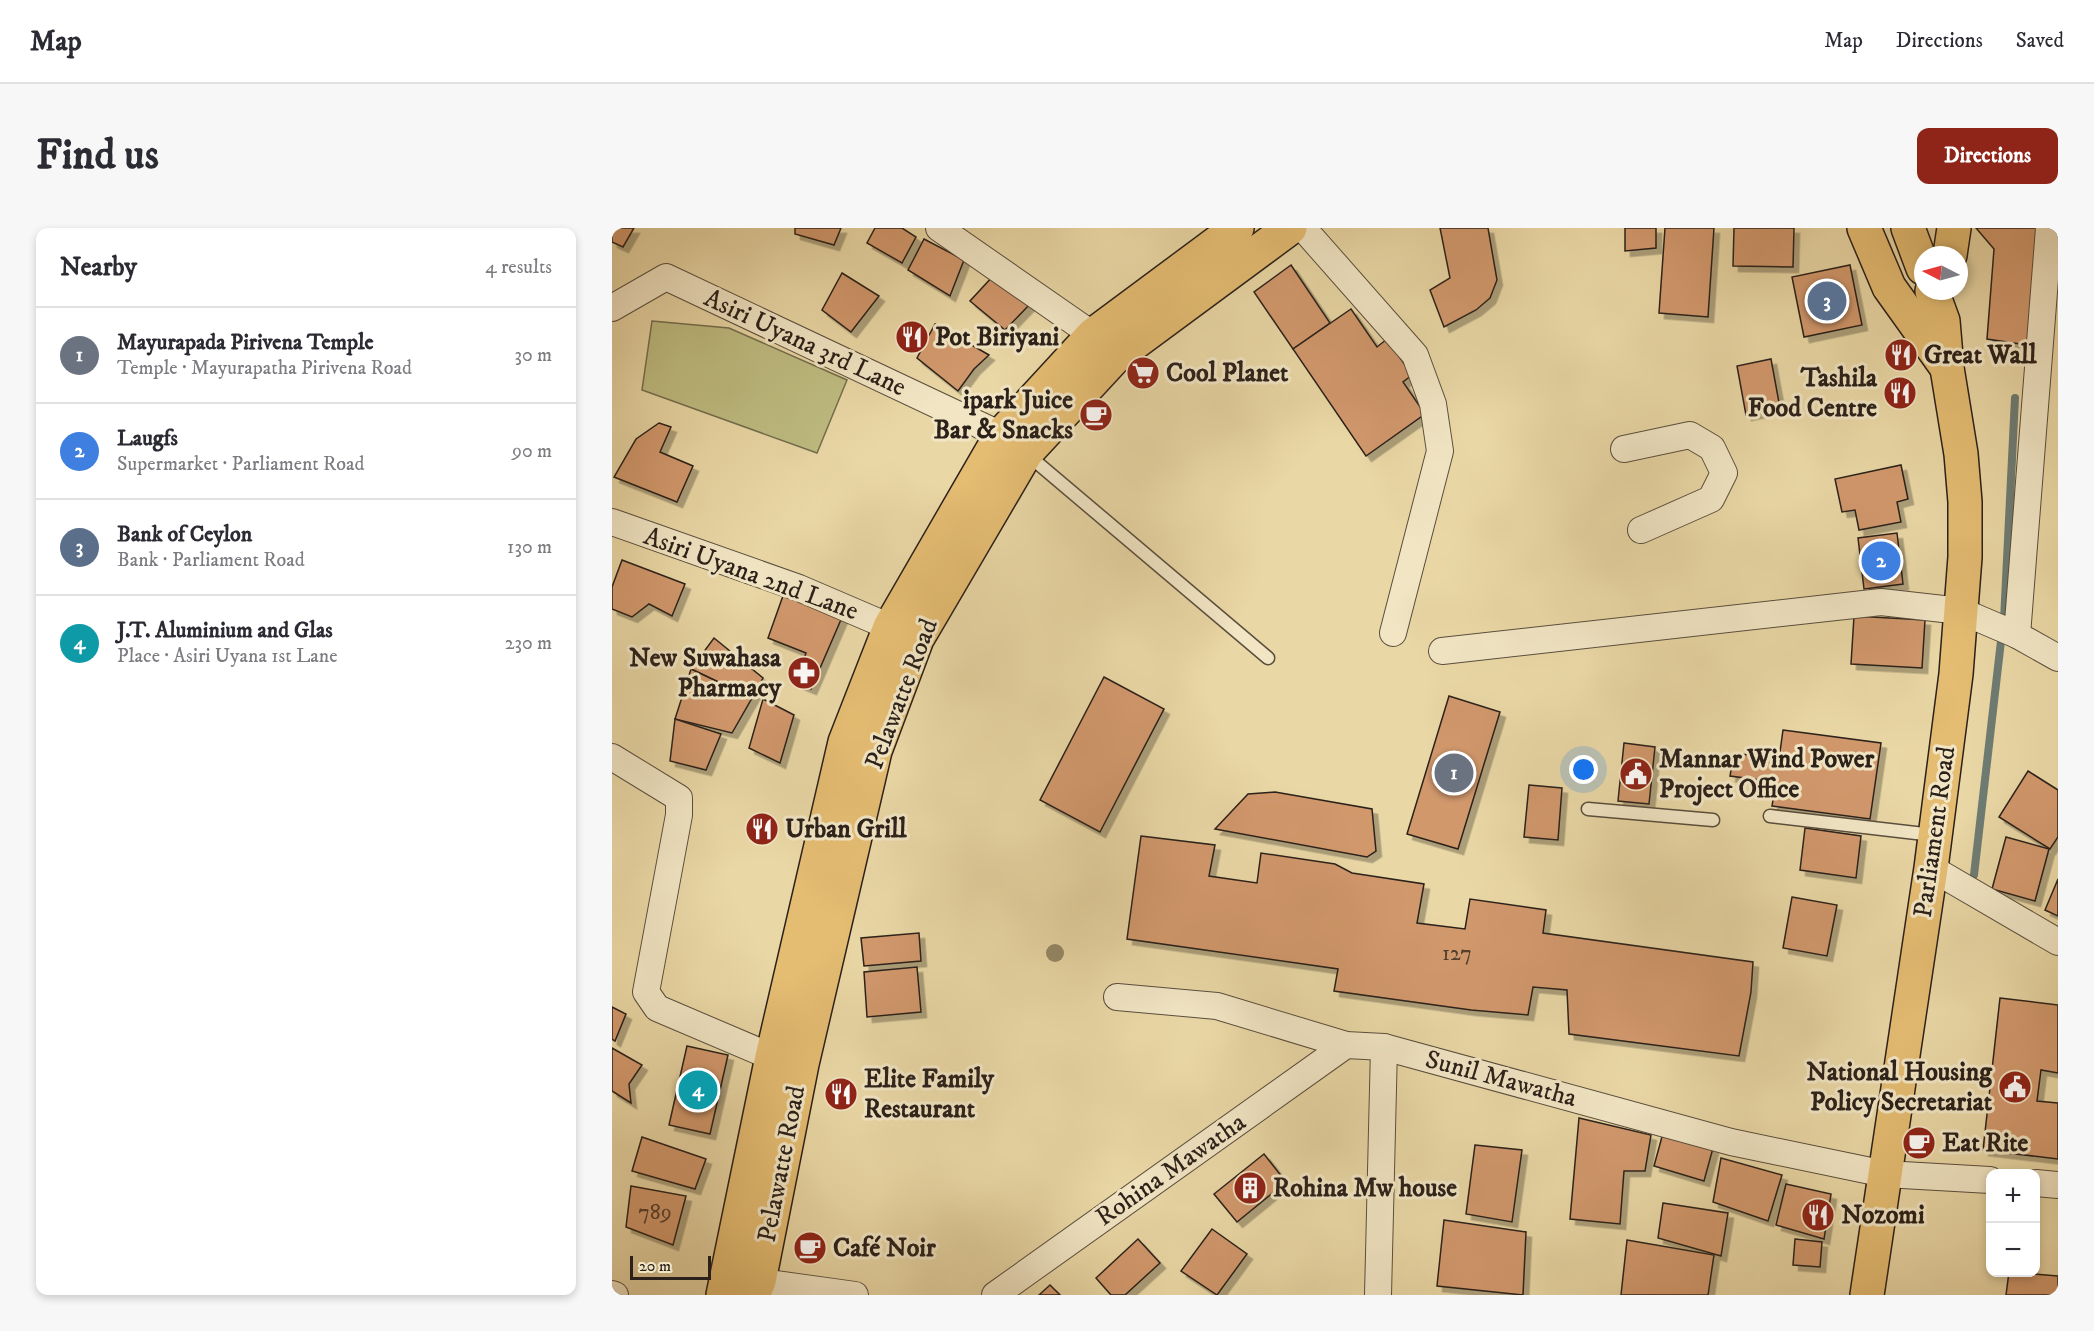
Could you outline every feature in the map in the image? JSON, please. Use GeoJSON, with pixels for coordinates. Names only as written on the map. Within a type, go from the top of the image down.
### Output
{"type":"FeatureCollection","features":[{"type":"Feature","properties":{"kind":"main road","name":"Pelawatte Road"},"geometry":{"type":"LineString","coordinates":[[741,1287],[787,1061],[845,742],[890,627],[1013,444],[1104,346],[1237,228]]}},
{"type":"Feature","properties":{"kind":"main road","name":"Pelawatte Road"},"geometry":{"type":"LineString","coordinates":[[1104,346],[1290,228]]}},
{"type":"Feature","properties":{"kind":"main road","name":"Parliament Road"},"geometry":{"type":"LineString","coordinates":[[1864,228],[1889,288],[1947,368]]}},
{"type":"Feature","properties":{"kind":"main road"},"geometry":{"type":"LineString","coordinates":[[1908,228],[1915,246]]}},
{"type":"Feature","properties":{"kind":"main road"},"geometry":{"type":"LineString","coordinates":[[1951,246],[1954,228]]}},
{"type":"Feature","properties":{"kind":"main road","name":"Parliament Road"},"geometry":{"type":"LineString","coordinates":[[1867,1295],[1931,868],[1956,674],[1965,502],[1961,454],[1947,368],[1945,306]]}},
{"type":"Feature","properties":{"kind":"main road","name":"Pelawatte Road"},"geometry":{"type":"LineString","coordinates":[[787,1061],[875,751],[917,639],[1013,444]]}},
{"type":"Feature","properties":{"kind":"street"},"geometry":{"type":"LineString","coordinates":[[939,228],[1104,346]]}},
{"type":"Feature","properties":{"kind":"street"},"geometry":{"type":"LineString","coordinates":[[1303,228],[1415,355],[1433,404],[1440,451],[1393,633]]}},
{"type":"Feature","properties":{"kind":"street"},"geometry":{"type":"LineString","coordinates":[[2017,635],[2049,228]]}},
{"type":"Feature","properties":{"kind":"street","name":"Asiri Uyana 3rd Lane"},"geometry":{"type":"LineString","coordinates":[[612,308],[666,278],[1013,444]]}},
{"type":"Feature","properties":{"kind":"street"},"geometry":{"type":"LineString","coordinates":[[1624,448],[1690,435],[1712,448],[1724,473],[1710,499],[1641,530]]}},
{"type":"Feature","properties":{"kind":"street","name":"Asiri Uyana 2nd Lane"},"geometry":{"type":"LineString","coordinates":[[612,522],[799,588],[890,627]]}},
{"type":"Feature","properties":{"kind":"street"},"geometry":{"type":"LineString","coordinates":[[1442,651],[1881,602],[1960,611],[2017,635],[2058,658]]}},
{"type":"Feature","properties":{"kind":"street"},"geometry":{"type":"LineString","coordinates":[[612,757],[679,798],[679,815],[646,992],[657,1008],[787,1061]]}},
{"type":"Feature","properties":{"kind":"street"},"geometry":{"type":"LineString","coordinates":[[1931,868],[2058,942]]}},
{"type":"Feature","properties":{"kind":"street","name":"Sunil Mawatha"},"geometry":{"type":"LineString","coordinates":[[1117,997],[1217,1006],[1347,1045],[1384,1047],[1731,1142],[1885,1174],[1986,1180]]}},
{"type":"Feature","properties":{"kind":"street","name":"Rohina Mawatha"},"geometry":{"type":"LineString","coordinates":[[995,1295],[1347,1045]]}},
{"type":"Feature","properties":{"kind":"street"},"geometry":{"type":"LineString","coordinates":[[1378,1295],[1384,1047]]}},
{"type":"Feature","properties":{"kind":"street"},"geometry":{"type":"LineString","coordinates":[[2040,1183],[2058,1185]]}},
{"type":"Feature","properties":{"kind":"street"},"geometry":{"type":"LineString","coordinates":[[741,1287],[855,1295]]}},
{"type":"Feature","properties":{"kind":"lane"},"geometry":{"type":"LineString","coordinates":[[1013,444],[1268,658]]}},
{"type":"Feature","properties":{"kind":"lane"},"geometry":{"type":"LineString","coordinates":[[1588,809],[1713,820]]}},
{"type":"Feature","properties":{"kind":"lane"},"geometry":{"type":"LineString","coordinates":[[1770,816],[1935,835]]}},
{"type":"Feature","properties":{"kind":"shaded area"},"geometry":{"type":"Polygon","coordinates":[[[652,321],[729,328],[847,380],[817,453],[642,390],[652,321]]]}},
{"type":"Feature","properties":{"kind":"building"},"geometry":{"type":"Polygon","coordinates":[[[612,228],[634,228],[623,247],[612,242],[612,228]]]}},
{"type":"Feature","properties":{"kind":"building"},"geometry":{"type":"Polygon","coordinates":[[[795,228],[841,228],[834,245],[795,234],[795,228]]]}},
{"type":"Feature","properties":{"kind":"building"},"geometry":{"type":"Polygon","coordinates":[[[875,228],[902,228],[916,237],[902,263],[867,243],[875,228]]]}},
{"type":"Feature","properties":{"kind":"building"},"geometry":{"type":"Polygon","coordinates":[[[1440,228],[1488,228],[1497,280],[1490,298],[1476,310],[1444,327],[1430,290],[1450,278],[1440,228]]]}},
{"type":"Feature","properties":{"kind":"building"},"geometry":{"type":"Polygon","coordinates":[[[1625,228],[1656,228],[1656,248],[1625,251],[1625,228]]]}},
{"type":"Feature","properties":{"kind":"building"},"geometry":{"type":"Polygon","coordinates":[[[1665,228],[1714,228],[1708,317],[1659,313],[1665,228]]]}},
{"type":"Feature","properties":{"kind":"building"},"geometry":{"type":"Polygon","coordinates":[[[1734,228],[1794,228],[1793,267],[1733,266],[1734,228]]]}},
{"type":"Feature","properties":{"kind":"building"},"geometry":{"type":"Polygon","coordinates":[[[1976,228],[2040,228],[2034,346],[1987,339],[1994,249],[1976,228]]]}},
{"type":"Feature","properties":{"kind":"building"},"geometry":{"type":"Polygon","coordinates":[[[924,239],[964,260],[950,296],[908,270],[924,239]]]}},
{"type":"Feature","properties":{"kind":"building"},"geometry":{"type":"Polygon","coordinates":[[[1291,265],[1330,323],[1293,349],[1254,292],[1291,265]]]}},
{"type":"Feature","properties":{"kind":"building"},"geometry":{"type":"Polygon","coordinates":[[[1850,265],[1862,325],[1804,337],[1792,277],[1850,265]]]}},
{"type":"Feature","properties":{"kind":"building"},"geometry":{"type":"Polygon","coordinates":[[[842,273],[879,296],[851,332],[822,310],[842,273]]]}},
{"type":"Feature","properties":{"kind":"building"},"geometry":{"type":"Polygon","coordinates":[[[994,275],[1033,301],[1005,330],[970,301],[994,275]]]}},
{"type":"Feature","properties":{"kind":"building"},"geometry":{"type":"Polygon","coordinates":[[[1351,309],[1377,347],[1387,339],[1412,375],[1403,382],[1425,414],[1366,456],[1293,349],[1351,309]]]}},
{"type":"Feature","properties":{"kind":"building"},"geometry":{"type":"Polygon","coordinates":[[[935,324],[989,355],[974,369],[958,391],[917,358],[935,324]]]}},
{"type":"Feature","properties":{"kind":"building"},"geometry":{"type":"Polygon","coordinates":[[[1771,359],[1780,408],[1746,415],[1737,366],[1771,359]]]}},
{"type":"Feature","properties":{"kind":"building"},"geometry":{"type":"Polygon","coordinates":[[[659,423],[671,427],[660,452],[693,466],[677,502],[614,477],[636,439],[659,423]]]}},
{"type":"Feature","properties":{"kind":"building"},"geometry":{"type":"Polygon","coordinates":[[[1901,465],[1908,499],[1897,502],[1901,522],[1859,530],[1855,510],[1842,512],[1835,479],[1901,465]]]}},
{"type":"Feature","properties":{"kind":"building"},"geometry":{"type":"Polygon","coordinates":[[[1897,533],[1903,584],[1864,589],[1858,538],[1897,533]]]}},
{"type":"Feature","properties":{"kind":"building"},"geometry":{"type":"Polygon","coordinates":[[[622,560],[685,584],[672,616],[649,604],[632,617],[612,609],[612,587],[622,560]]]}},
{"type":"Feature","properties":{"kind":"building"},"geometry":{"type":"Polygon","coordinates":[[[784,593],[843,615],[811,689],[796,683],[806,653],[768,638],[784,593]]]}},
{"type":"Feature","properties":{"kind":"building"},"geometry":{"type":"Polygon","coordinates":[[[1854,616],[1925,620],[1922,668],[1851,664],[1854,616]]]}},
{"type":"Feature","properties":{"kind":"building"},"geometry":{"type":"Polygon","coordinates":[[[714,638],[763,678],[752,698],[691,669],[714,638]]]}},
{"type":"Feature","properties":{"kind":"building"},"geometry":{"type":"Polygon","coordinates":[[[691,669],[752,698],[732,733],[675,719],[691,669]]]}},
{"type":"Feature","properties":{"kind":"building"},"geometry":{"type":"Polygon","coordinates":[[[1104,677],[1164,709],[1100,832],[1040,800],[1104,677]]]}},
{"type":"Feature","properties":{"kind":"building"},"geometry":{"type":"Polygon","coordinates":[[[1449,696],[1500,712],[1458,849],[1407,834],[1449,696]]]}},
{"type":"Feature","properties":{"kind":"building"},"geometry":{"type":"Polygon","coordinates":[[[763,699],[794,715],[780,763],[749,748],[763,699]]]}},
{"type":"Feature","properties":{"kind":"building"},"geometry":{"type":"Polygon","coordinates":[[[675,719],[721,734],[706,770],[670,761],[675,719]]]}},
{"type":"Feature","properties":{"kind":"building"},"geometry":{"type":"Polygon","coordinates":[[[1783,730],[1881,743],[1870,819],[1772,806],[1776,782],[1730,776],[1734,753],[1779,759],[1783,730]]]}},
{"type":"Feature","properties":{"kind":"building","name":"Mannar Wind Power Project Office"},"geometry":{"type":"Polygon","coordinates":[[[1624,743],[1655,747],[1649,804],[1618,801],[1624,743]]]}},
{"type":"Feature","properties":{"kind":"building"},"geometry":{"type":"Polygon","coordinates":[[[2028,771],[2058,790],[2058,837],[2050,849],[1999,817],[2028,771]]]}},
{"type":"Feature","properties":{"kind":"building"},"geometry":{"type":"Polygon","coordinates":[[[1529,785],[1562,788],[1558,840],[1524,837],[1529,785]]]}},
{"type":"Feature","properties":{"kind":"building"},"geometry":{"type":"Polygon","coordinates":[[[1275,792],[1372,809],[1376,851],[1367,857],[1215,829],[1248,794],[1275,792]]]}},
{"type":"Feature","properties":{"kind":"building"},"geometry":{"type":"Polygon","coordinates":[[[1805,828],[1861,836],[1856,878],[1800,870],[1805,828]]]}},
{"type":"Feature","properties":{"kind":"building"},"geometry":{"type":"Polygon","coordinates":[[[1141,836],[1215,845],[1209,876],[1257,883],[1261,853],[1335,864],[1352,873],[1424,884],[1417,923],[1465,929],[1470,899],[1546,910],[1543,933],[1753,962],[1751,992],[1739,1056],[1569,1034],[1567,990],[1533,987],[1528,1015],[1471,1010],[1334,991],[1338,969],[1127,939],[1141,836]]]}},
{"type":"Feature","properties":{"kind":"building"},"geometry":{"type":"Polygon","coordinates":[[[2006,837],[2049,849],[2035,901],[1992,889],[2006,837]]]}},
{"type":"Feature","properties":{"kind":"building"},"geometry":{"type":"Polygon","coordinates":[[[2058,879],[2058,916],[2045,910],[2058,879]]]}},
{"type":"Feature","properties":{"kind":"building"},"geometry":{"type":"Polygon","coordinates":[[[1792,897],[1837,905],[1827,956],[1783,948],[1792,897]]]}},
{"type":"Feature","properties":{"kind":"building"},"geometry":{"type":"Polygon","coordinates":[[[919,933],[921,961],[864,966],[861,938],[919,933]]]}},
{"type":"Feature","properties":{"kind":"building"},"geometry":{"type":"Polygon","coordinates":[[[917,967],[921,1012],[867,1017],[864,972],[917,967]]]}},
{"type":"Feature","properties":{"kind":"building","name":"National Housing Policy Secretariat"},"geometry":{"type":"Polygon","coordinates":[[[2000,998],[2058,1005],[2058,1073],[2041,1070],[2037,1101],[2058,1103],[2058,1159],[1983,1150],[2000,998]]]}},
{"type":"Feature","properties":{"kind":"building"},"geometry":{"type":"Polygon","coordinates":[[[612,1007],[626,1014],[615,1041],[612,1039],[612,1007]]]}},
{"type":"Feature","properties":{"kind":"building"},"geometry":{"type":"Polygon","coordinates":[[[687,1046],[728,1055],[710,1134],[669,1125],[687,1046]]]}},
{"type":"Feature","properties":{"kind":"building"},"geometry":{"type":"Polygon","coordinates":[[[612,1048],[642,1065],[629,1084],[631,1103],[612,1091],[612,1048]]]}},
{"type":"Feature","properties":{"kind":"building"},"geometry":{"type":"Polygon","coordinates":[[[1579,1118],[1651,1135],[1645,1171],[1624,1171],[1620,1224],[1570,1219],[1579,1118]]]}},
{"type":"Feature","properties":{"kind":"building"},"geometry":{"type":"Polygon","coordinates":[[[1663,1133],[1713,1148],[1704,1181],[1654,1166],[1663,1133]]]}},
{"type":"Feature","properties":{"kind":"building"},"geometry":{"type":"Polygon","coordinates":[[[642,1137],[706,1159],[695,1189],[632,1171],[642,1137]]]}},
{"type":"Feature","properties":{"kind":"building"},"geometry":{"type":"Polygon","coordinates":[[[1475,1145],[1522,1150],[1512,1222],[1466,1214],[1475,1145]]]}},
{"type":"Feature","properties":{"kind":"building","name":"Rohina Mw house"},"geometry":{"type":"Polygon","coordinates":[[[1264,1154],[1286,1182],[1237,1222],[1214,1194],[1264,1154]]]}},
{"type":"Feature","properties":{"kind":"building"},"geometry":{"type":"Polygon","coordinates":[[[1721,1158],[1782,1175],[1768,1221],[1713,1202],[1721,1158]]]}},
{"type":"Feature","properties":{"kind":"building"},"geometry":{"type":"Polygon","coordinates":[[[1786,1184],[1831,1194],[1824,1239],[1776,1225],[1786,1184]]]}},
{"type":"Feature","properties":{"kind":"building"},"geometry":{"type":"Polygon","coordinates":[[[631,1186],[686,1196],[673,1245],[626,1227],[631,1186]]]}},
{"type":"Feature","properties":{"kind":"building"},"geometry":{"type":"Polygon","coordinates":[[[1663,1203],[1728,1213],[1721,1256],[1658,1238],[1663,1203]]]}},
{"type":"Feature","properties":{"kind":"building"},"geometry":{"type":"Polygon","coordinates":[[[1444,1220],[1526,1232],[1523,1295],[1437,1286],[1444,1220]]]}},
{"type":"Feature","properties":{"kind":"building"},"geometry":{"type":"Polygon","coordinates":[[[1212,1229],[1247,1254],[1217,1295],[1181,1271],[1212,1229]]]}},
{"type":"Feature","properties":{"kind":"building"},"geometry":{"type":"Polygon","coordinates":[[[1138,1239],[1160,1263],[1125,1295],[1111,1295],[1096,1278],[1138,1239]]]}},
{"type":"Feature","properties":{"kind":"building"},"geometry":{"type":"Polygon","coordinates":[[[1795,1239],[1822,1242],[1820,1267],[1793,1265],[1795,1239]]]}},
{"type":"Feature","properties":{"kind":"building"},"geometry":{"type":"Polygon","coordinates":[[[1627,1240],[1714,1255],[1708,1295],[1621,1295],[1627,1240]]]}},
{"type":"Feature","properties":{"kind":"building"},"geometry":{"type":"Polygon","coordinates":[[[2040,1275],[2058,1276],[2058,1295],[2006,1295],[2008,1277],[2040,1277],[2040,1275]]]}},
{"type":"Feature","properties":{"kind":"building"},"geometry":{"type":"Polygon","coordinates":[[[1050,1285],[1060,1295],[1039,1295],[1050,1285]]]}},
{"type":"Feature","properties":{"kind":"waterway"},"geometry":{"type":"LineString","coordinates":[[2004,620],[2015,398]]}},
{"type":"Feature","properties":{"kind":"waterway"},"geometry":{"type":"LineString","coordinates":[[1974,875],[2001,641]]}},
{"type":"Feature","properties":{"kind":"place","name":"Bank of Ceylon"},"geometry":{"type":"Point","coordinates":[1827,301]}},
{"type":"Feature","properties":{"kind":"place","name":"Pot Biriyani"},"geometry":{"type":"Point","coordinates":[912,337]}},
{"type":"Feature","properties":{"kind":"place","name":"Great Wall"},"geometry":{"type":"Point","coordinates":[1901,355]}},
{"type":"Feature","properties":{"kind":"place","name":"Cool Planet"},"geometry":{"type":"Point","coordinates":[1143,373]}},
{"type":"Feature","properties":{"kind":"place","name":"Tashila Food Centre"},"geometry":{"type":"Point","coordinates":[1900,393]}},
{"type":"Feature","properties":{"kind":"place","name":"ipark Juice Bar & Snacks"},"geometry":{"type":"Point","coordinates":[1096,415]}},
{"type":"Feature","properties":{"kind":"place","name":"Laugfs"},"geometry":{"type":"Point","coordinates":[1881,561]}},
{"type":"Feature","properties":{"kind":"place","name":"New Suwahasa Pharmacy"},"geometry":{"type":"Point","coordinates":[804,673]}},
{"type":"Feature","properties":{"kind":"place","name":"Mayurapada Pirivena Temple"},"geometry":{"type":"Point","coordinates":[1454,773]}},
{"type":"Feature","properties":{"kind":"place","name":"Mannar Wind Power Project Office"},"geometry":{"type":"Point","coordinates":[1636,774]}},
{"type":"Feature","properties":{"kind":"place","name":"Urban Grill"},"geometry":{"type":"Point","coordinates":[762,829]}},
{"type":"Feature","properties":{"kind":"place","name":"National Housing Policy Secretariat"},"geometry":{"type":"Point","coordinates":[2015,1087]}},
{"type":"Feature","properties":{"kind":"place","name":"J.T. Aluminium and Glas"},"geometry":{"type":"Point","coordinates":[698,1090]}},
{"type":"Feature","properties":{"kind":"place","name":"Elite Family Restaurant"},"geometry":{"type":"Point","coordinates":[841,1094]}},
{"type":"Feature","properties":{"kind":"place","name":"Eat Rite"},"geometry":{"type":"Point","coordinates":[1919,1143]}},
{"type":"Feature","properties":{"kind":"place","name":"Rohina Mw house"},"geometry":{"type":"Point","coordinates":[1250,1188]}},
{"type":"Feature","properties":{"kind":"place","name":"Nozomi"},"geometry":{"type":"Point","coordinates":[1818,1215]}},
{"type":"Feature","properties":{"kind":"place","name":"Café Noir"},"geometry":{"type":"Point","coordinates":[810,1248]}}]}
